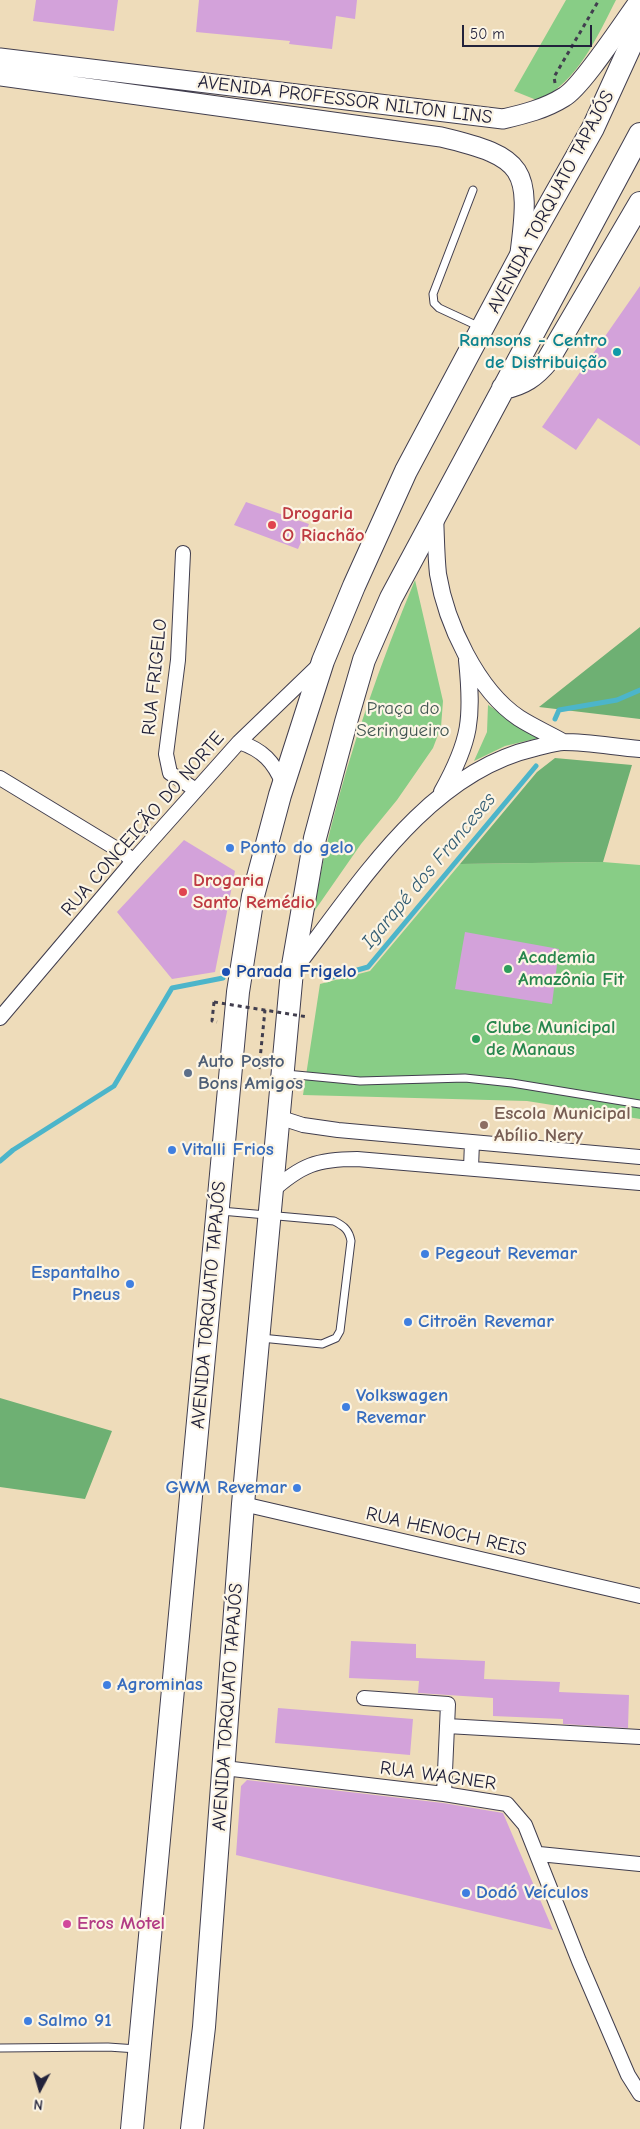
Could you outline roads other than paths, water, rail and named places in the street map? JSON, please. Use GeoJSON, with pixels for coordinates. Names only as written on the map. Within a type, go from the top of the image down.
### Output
{"type":"FeatureCollection","features":[{"type":"Feature","properties":{"kind":"highway","name":"AVENIDA TORQUATO TAPAJÓS"},"geometry":{"type":"LineString","coordinates":[[132,2129],[238,992],[253,896],[283,784],[323,661],[406,471],[519,259],[593,128],[640,25]]}},
{"type":"Feature","properties":{"kind":"highway","name":"AVENIDA TORQUATO TAPAJÓS"},"geometry":{"type":"LineString","coordinates":[[192,2129],[204,2027],[243,1504],[278,1117],[284,1074],[292,971],[315,838],[364,660],[390,598],[640,134]]}},
{"type":"Feature","properties":{"kind":"highway"},"geometry":{"type":"LineString","coordinates":[[503,388],[528,380],[548,360],[640,203]]}},
{"type":"Feature","properties":{"kind":"main road","name":"AVENIDA PROFESSOR NILTON LINS"},"geometry":{"type":"LineString","coordinates":[[0,58],[503,119],[533,112],[566,96],[585,75],[640,0]]}},
{"type":"Feature","properties":{"kind":"main road","name":"AVENIDA PROFESSOR NILTON LINS"},"geometry":{"type":"LineString","coordinates":[[0,76],[441,137],[476,145],[496,153],[514,166],[524,183],[526,208],[519,259]]}},
{"type":"Feature","properties":{"kind":"street"},"geometry":{"type":"LineString","coordinates":[[435,514],[438,574],[451,621],[466,654],[488,690],[518,717],[563,742]]}},
{"type":"Feature","properties":{"kind":"street","name":"RUA FRIGELO"},"geometry":{"type":"LineString","coordinates":[[183,553],[178,660],[166,754],[170,772],[196,790]]}},
{"type":"Feature","properties":{"kind":"street"},"geometry":{"type":"LineString","coordinates":[[441,794],[467,740],[470,713],[466,654]]}},
{"type":"Feature","properties":{"kind":"street","name":"RUA CONCEIÇÃO DO NORTE"},"geometry":{"type":"LineString","coordinates":[[0,1018],[133,861],[239,742],[323,661]]}},
{"type":"Feature","properties":{"kind":"street"},"geometry":{"type":"LineString","coordinates":[[239,742],[262,752],[272,761],[283,784]]}},
{"type":"Feature","properties":{"kind":"street"},"geometry":{"type":"LineString","coordinates":[[292,971],[400,834],[441,794],[484,768],[519,752],[563,742],[640,749]]}},
{"type":"Feature","properties":{"kind":"street"},"geometry":{"type":"LineString","coordinates":[[0,778],[125,854],[133,861]]}},
{"type":"Feature","properties":{"kind":"street"},"geometry":{"type":"LineString","coordinates":[[278,1117],[303,1125],[338,1130],[640,1157]]}},
{"type":"Feature","properties":{"kind":"street"},"geometry":{"type":"LineString","coordinates":[[471,1168],[472,1142]]}},
{"type":"Feature","properties":{"kind":"street"},"geometry":{"type":"LineString","coordinates":[[271,1192],[292,1173],[313,1164],[335,1159],[357,1159],[640,1183]]}},
{"type":"Feature","properties":{"kind":"street","name":"RUA HENOCH REIS"},"geometry":{"type":"LineString","coordinates":[[243,1504],[640,1596]]}},
{"type":"Feature","properties":{"kind":"street"},"geometry":{"type":"LineString","coordinates":[[364,1698],[448,1704],[444,1794]]}},
{"type":"Feature","properties":{"kind":"street"},"geometry":{"type":"LineString","coordinates":[[447,1726],[640,1737]]}},
{"type":"Feature","properties":{"kind":"street","name":"RUA WAGNER"},"geometry":{"type":"LineString","coordinates":[[224,1768],[444,1794],[507,1804],[525,1825],[579,1961],[628,2075],[640,2094]]}},
{"type":"Feature","properties":{"kind":"street"},"geometry":{"type":"LineString","coordinates":[[538,1854],[640,1864]]}},
{"type":"Feature","properties":{"kind":"lane"},"geometry":{"type":"LineString","coordinates":[[473,190],[433,294],[434,303],[439,308],[483,328]]}},
{"type":"Feature","properties":{"kind":"lane"},"geometry":{"type":"LineString","coordinates":[[284,1074],[360,1081],[465,1078],[512,1082],[640,1104]]}},
{"type":"Feature","properties":{"kind":"lane"},"geometry":{"type":"LineString","coordinates":[[218,1211],[334,1221],[343,1226],[349,1233],[350,1241],[340,1331],[336,1338],[322,1344],[258,1337]]}},
{"type":"Feature","properties":{"kind":"lane"},"geometry":{"type":"LineString","coordinates":[[0,2048],[108,2047],[140,2049]]}},
{"type":"Feature","properties":{"kind":"waterway","name":"Igarapé dos Franceses"},"geometry":{"type":"LineString","coordinates":[[555,719],[559,710],[617,700],[640,690]]}},
{"type":"Feature","properties":{"kind":"waterway","name":"Igarapé dos Franceses"},"geometry":{"type":"LineString","coordinates":[[333,977],[368,967],[536,766]]}},
{"type":"Feature","properties":{"kind":"waterway","name":"Igarapé dos Franceses"},"geometry":{"type":"LineString","coordinates":[[0,1161],[13,1150],[114,1086],[172,988],[223,978]]}},
{"type":"Feature","properties":{"kind":"place","name":"Ramsons - Centro de Distribuição"},"geometry":{"type":"Point","coordinates":[617,352]}},
{"type":"Feature","properties":{"kind":"place","name":"Drogaria O Riachão"},"geometry":{"type":"Point","coordinates":[272,525]}},
{"type":"Feature","properties":{"kind":"place","name":"Ponto do gelo"},"geometry":{"type":"Point","coordinates":[230,848]}},
{"type":"Feature","properties":{"kind":"place","name":"Drogaria Santo Remédio"},"geometry":{"type":"Point","coordinates":[183,892]}},
{"type":"Feature","properties":{"kind":"place","name":"Academia Amazônia Fit"},"geometry":{"type":"Point","coordinates":[508,969]}},
{"type":"Feature","properties":{"kind":"place","name":"Parada Frigelo"},"geometry":{"type":"Point","coordinates":[226,972]}},
{"type":"Feature","properties":{"kind":"place","name":"Clube Municipal de Manaus"},"geometry":{"type":"Point","coordinates":[476,1039]}},
{"type":"Feature","properties":{"kind":"place","name":"Auto Posto Bons Amigos"},"geometry":{"type":"Point","coordinates":[188,1073]}},
{"type":"Feature","properties":{"kind":"place","name":"Escola Municipal Abílio Nery"},"geometry":{"type":"Point","coordinates":[484,1125]}},
{"type":"Feature","properties":{"kind":"place","name":"Vitalli Frios"},"geometry":{"type":"Point","coordinates":[172,1150]}},
{"type":"Feature","properties":{"kind":"place","name":"Pegeout Revemar"},"geometry":{"type":"Point","coordinates":[425,1254]}},
{"type":"Feature","properties":{"kind":"place","name":"Espantalho Pneus"},"geometry":{"type":"Point","coordinates":[130,1284]}},
{"type":"Feature","properties":{"kind":"place","name":"Citroën Revemar"},"geometry":{"type":"Point","coordinates":[408,1322]}},
{"type":"Feature","properties":{"kind":"place","name":"Volkswagen Revemar"},"geometry":{"type":"Point","coordinates":[346,1407]}},
{"type":"Feature","properties":{"kind":"place","name":"GWM Revemar"},"geometry":{"type":"Point","coordinates":[297,1488]}},
{"type":"Feature","properties":{"kind":"place","name":"Agrominas"},"geometry":{"type":"Point","coordinates":[107,1685]}},
{"type":"Feature","properties":{"kind":"place","name":"Dodó Veículos"},"geometry":{"type":"Point","coordinates":[466,1893]}},
{"type":"Feature","properties":{"kind":"place","name":"Eros Motel"},"geometry":{"type":"Point","coordinates":[67,1924]}},
{"type":"Feature","properties":{"kind":"place","name":"Salmo 91"},"geometry":{"type":"Point","coordinates":[28,2021]}},
{"type":"Feature","properties":{"kind":"park label","name":"Praça do Seringueiro"},"geometry":{"type":"Point","coordinates":[403,720]}}]}
